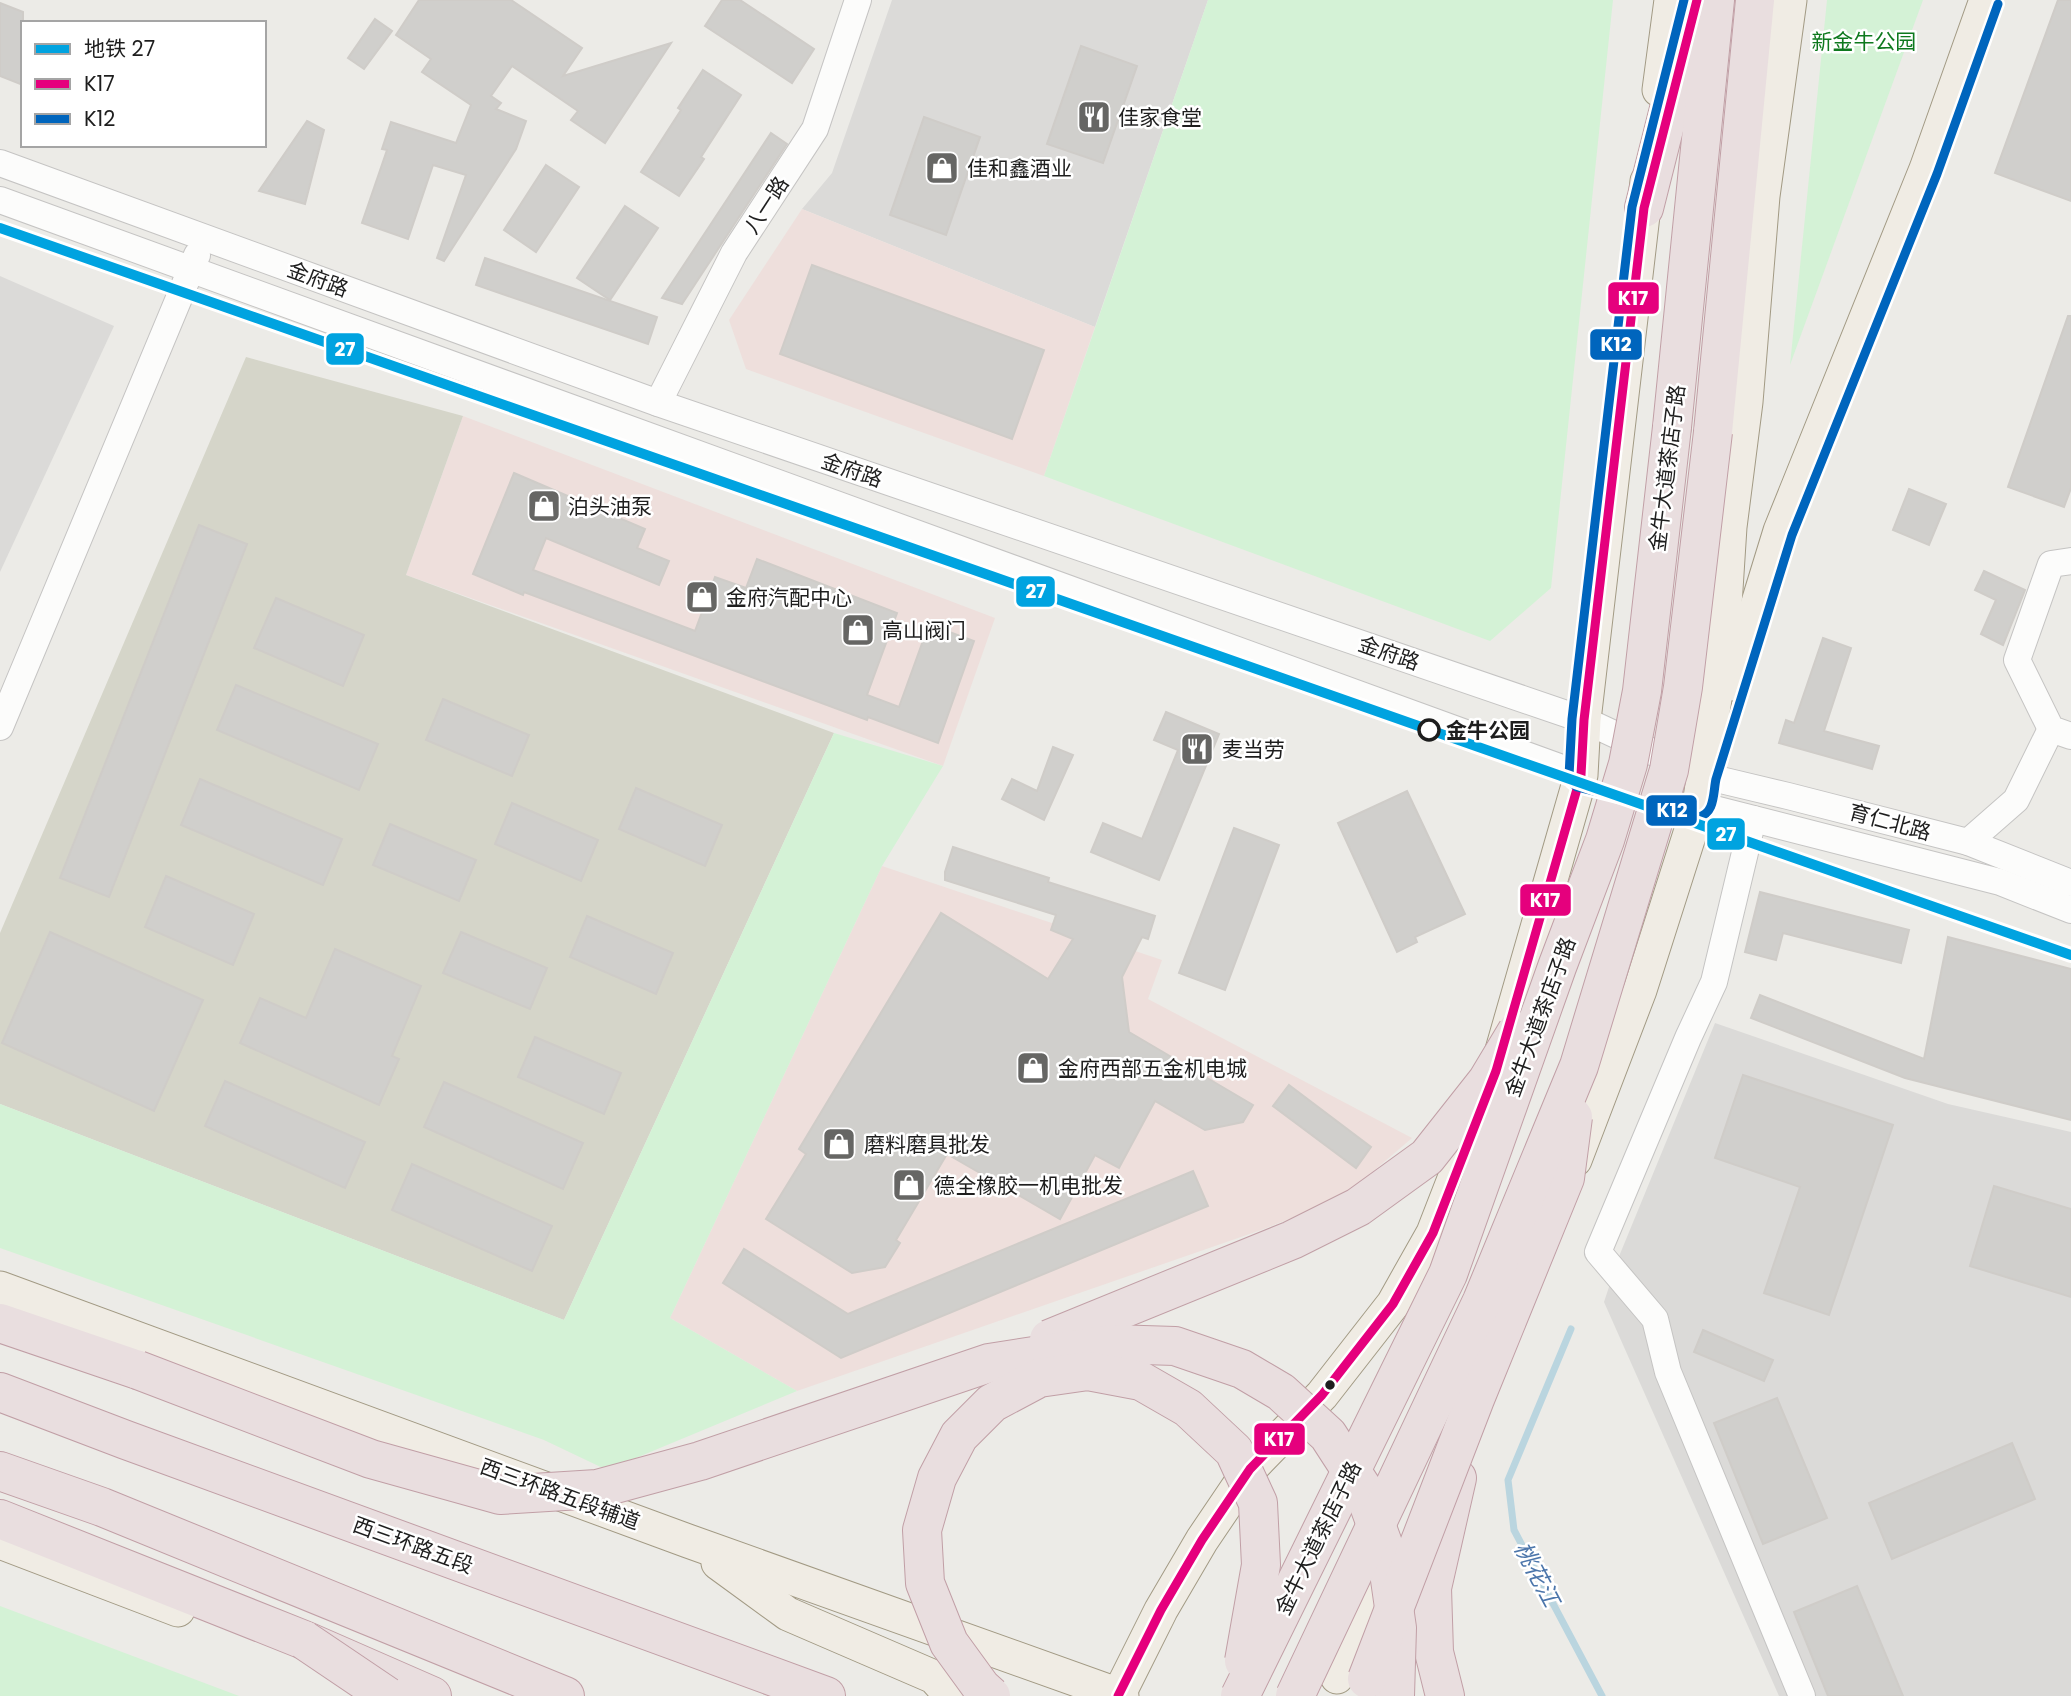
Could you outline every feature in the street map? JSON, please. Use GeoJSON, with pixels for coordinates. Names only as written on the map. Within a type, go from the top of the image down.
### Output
{"type":"FeatureCollection","features":[{"type":"Feature","properties":{"kind":"highway"},"geometry":{"type":"LineString","coordinates":[[1644,208],[1697,0]]}},
{"type":"Feature","properties":{"kind":"highway","name":"金牛大道茶店子路"},"geometry":{"type":"LineString","coordinates":[[1239,1696],[1448,1275],[1605,840],[1628,764],[1642,691],[1687,293],[1715,0]]}},
{"type":"Feature","properties":{"kind":"highway","name":"金牛大道茶店子路"},"geometry":{"type":"LineString","coordinates":[[1295,1696],[1482,1301],[1579,1066],[1669,770],[1683,687],[1713,432],[1749,51],[1758,0]]}},
{"type":"Feature","properties":{"kind":"highway"},"geometry":{"type":"LineString","coordinates":[[0,1323],[138,1370],[371,1459],[500,1495],[597,1489],[700,1461],[989,1363],[1293,1240],[1358,1206],[1427,1157],[1487,1081],[1557,967]]}},
{"type":"Feature","properties":{"kind":"highway"},"geometry":{"type":"LineString","coordinates":[[1341,1690],[1475,1399],[1565,1178],[1579,1066]]}},
{"type":"Feature","properties":{"kind":"highway"},"geometry":{"type":"LineString","coordinates":[[989,1363],[1112,1344],[1175,1346],[1242,1369],[1281,1392],[1328,1435],[1363,1489],[1386,1552],[1396,1628],[1395,1696]]}},
{"type":"Feature","properties":{"kind":"highway"},"geometry":{"type":"LineString","coordinates":[[990,1696],[949,1643],[925,1583],[922,1530],[937,1478],[959,1436],[992,1402],[1039,1378],[1088,1371],[1141,1381],[1188,1408],[1234,1451],[1258,1503],[1261,1564],[1239,1696]]}},
{"type":"Feature","properties":{"kind":"highway","name":"西三环路五段"},"geometry":{"type":"LineString","coordinates":[[0,1392],[826,1696]]}},
{"type":"Feature","properties":{"kind":"highway"},"geometry":{"type":"LineString","coordinates":[[1445,1696],[1434,1652],[1432,1588],[1475,1399]]}},
{"type":"Feature","properties":{"kind":"highway"},"geometry":{"type":"LineString","coordinates":[[0,1471],[102,1507],[565,1696]]}},
{"type":"Feature","properties":{"kind":"highway"},"geometry":{"type":"LineString","coordinates":[[0,1519],[304,1640],[432,1696]]}},
{"type":"Feature","properties":{"kind":"highway"},"geometry":{"type":"LineString","coordinates":[[304,1640],[387,1696]]}},
{"type":"Feature","properties":{"kind":"main road"},"geometry":{"type":"LineString","coordinates":[[1119,1695],[1161,1609],[1202,1540],[1250,1469],[1322,1395],[1393,1304],[1433,1233],[1496,1072],[1581,775],[1584,720],[1671,0]]}},
{"type":"Feature","properties":{"kind":"main road"},"geometry":{"type":"LineString","coordinates":[[1701,791],[1722,652],[1730,527],[1746,402],[1763,195],[1790,0]]}},
{"type":"Feature","properties":{"kind":"main road"},"geometry":{"type":"LineString","coordinates":[[1341,1690],[1558,1200],[1640,990],[1780,531],[1926,169],[1986,0]]}},
{"type":"Feature","properties":{"kind":"main road","name":"金府路"},"geometry":{"type":"LineString","coordinates":[[1581,775],[1701,791]]}},
{"type":"Feature","properties":{"kind":"main road","name":"西三环路五段辅道"},"geometry":{"type":"LineString","coordinates":[[0,1288],[688,1541],[1119,1695]]}},
{"type":"Feature","properties":{"kind":"main road"},"geometry":{"type":"LineString","coordinates":[[688,1541],[788,1614],[934,1677],[951,1696]]}},
{"type":"Feature","properties":{"kind":"main road"},"geometry":{"type":"LineString","coordinates":[[0,1542],[406,1696]]}},
{"type":"Feature","properties":{"kind":"street","name":"八一路"},"geometry":{"type":"LineString","coordinates":[[658,403],[734,253],[815,129],[858,0]]}},
{"type":"Feature","properties":{"kind":"street","name":"金府路"},"geometry":{"type":"LineString","coordinates":[[0,163],[658,403],[1584,720],[1701,791]]}},
{"type":"Feature","properties":{"kind":"street","name":"金府路"},"geometry":{"type":"LineString","coordinates":[[0,201],[1581,775]]}},
{"type":"Feature","properties":{"kind":"street"},"geometry":{"type":"LineString","coordinates":[[0,727],[205,237]]}},
{"type":"Feature","properties":{"kind":"street"},"geometry":{"type":"LineString","coordinates":[[1968,842],[2016,800],[2061,732],[2017,660],[2051,564],[2071,561]]}},
{"type":"Feature","properties":{"kind":"street"},"geometry":{"type":"LineString","coordinates":[[1701,791],[1753,819],[2000,882],[2071,910]]}},
{"type":"Feature","properties":{"kind":"street","name":"育仁北路"},"geometry":{"type":"LineString","coordinates":[[1701,791],[1788,796],[1968,842],[2071,883]]}},
{"type":"Feature","properties":{"kind":"street"},"geometry":{"type":"LineString","coordinates":[[1753,819],[1714,982],[1598,1252],[1655,1319],[1668,1371],[1801,1696]]}},
{"type":"Feature","properties":{"kind":"shaded area"},"geometry":{"type":"Polygon","coordinates":[[[892,0],[1208,0],[1095,327],[802,209],[832,173],[892,0]]]}},
{"type":"Feature","properties":{"kind":"shaded area"},"geometry":{"type":"Polygon","coordinates":[[[802,209],[1095,327],[1044,476],[746,369],[729,320],[802,209]]]}},
{"type":"Feature","properties":{"kind":"shaded area"},"geometry":{"type":"Polygon","coordinates":[[[0,276],[114,326],[0,572],[0,276]]]}},
{"type":"Feature","properties":{"kind":"shaded area"},"geometry":{"type":"Polygon","coordinates":[[[246,357],[463,416],[406,575],[834,733],[564,1320],[0,1104],[0,933],[246,357]]]}},
{"type":"Feature","properties":{"kind":"shaded area","name":"金府汽配中心"},"geometry":{"type":"Polygon","coordinates":[[[463,416],[995,618],[943,766],[406,575],[463,416]]]}},
{"type":"Feature","properties":{"kind":"shaded area","name":"金府西部五金机电城"},"geometry":{"type":"Polygon","coordinates":[[[882,866],[1162,960],[1148,999],[1412,1138],[1342,1198],[1264,1229],[797,1391],[670,1318],[882,866]]]}},
{"type":"Feature","properties":{"kind":"shaded area"},"geometry":{"type":"Polygon","coordinates":[[[1715,1023],[1948,1104],[2071,1132],[2071,1696],[1779,1696],[1604,1302],[1620,1254],[1715,1023]]]}},
{"type":"Feature","properties":{"kind":"green space"},"geometry":{"type":"Polygon","coordinates":[[[1208,0],[1613,0],[1551,588],[1490,641],[1044,476],[1208,0]]]}},
{"type":"Feature","properties":{"kind":"green space","name":"新金牛公园"},"geometry":{"type":"Polygon","coordinates":[[[1827,0],[1923,0],[1790,365],[1827,0]]]}},
{"type":"Feature","properties":{"kind":"green space"},"geometry":{"type":"Polygon","coordinates":[[[834,733],[943,766],[882,866],[670,1318],[797,1391],[607,1470],[544,1440],[0,1248],[0,1104],[564,1320],[834,733]]]}},
{"type":"Feature","properties":{"kind":"green space"},"geometry":{"type":"Polygon","coordinates":[[[0,1606],[239,1696],[0,1696],[0,1606]]]}},
{"type":"Feature","properties":{"kind":"building"},"geometry":{"type":"Polygon","coordinates":[[[419,0],[511,0],[582,48],[563,76],[671,43],[605,143],[571,120],[578,111],[512,66],[491,96],[501,103],[496,109],[526,121],[516,149],[444,261],[437,258],[466,175],[433,165],[408,239],[362,223],[387,150],[382,149],[391,122],[456,143],[471,105],[422,72],[431,59],[396,35],[419,0]]]}},
{"type":"Feature","properties":{"kind":"building"},"geometry":{"type":"Polygon","coordinates":[[[722,0],[740,0],[814,49],[792,83],[705,26],[722,0]]]}},
{"type":"Feature","properties":{"kind":"building"},"geometry":{"type":"Polygon","coordinates":[[[2058,0],[2071,0],[2071,201],[1995,173],[2058,0]]]}},
{"type":"Feature","properties":{"kind":"building"},"geometry":{"type":"Polygon","coordinates":[[[0,3],[23,12],[23,21],[21,84],[0,76],[0,3]]]}},
{"type":"Feature","properties":{"kind":"building"},"geometry":{"type":"Polygon","coordinates":[[[375,19],[392,31],[364,69],[348,58],[375,19]]]}},
{"type":"Feature","properties":{"kind":"building"},"geometry":{"type":"Polygon","coordinates":[[[1081,46],[1137,66],[1103,163],[1047,144],[1081,46]]]}},
{"type":"Feature","properties":{"kind":"building"},"geometry":{"type":"Polygon","coordinates":[[[703,70],[741,95],[679,196],[641,172],[703,70]]]}},
{"type":"Feature","properties":{"kind":"building"},"geometry":{"type":"Polygon","coordinates":[[[924,117],[980,137],[946,235],[890,215],[924,117]]]}},
{"type":"Feature","properties":{"kind":"building"},"geometry":{"type":"Polygon","coordinates":[[[307,121],[324,130],[305,204],[259,191],[307,121]]]}},
{"type":"Feature","properties":{"kind":"building"},"geometry":{"type":"Polygon","coordinates":[[[771,133],[787,144],[682,304],[662,298],[771,133]]]}},
{"type":"Feature","properties":{"kind":"building"},"geometry":{"type":"Polygon","coordinates":[[[546,165],[579,187],[536,252],[504,230],[546,165]]]}},
{"type":"Feature","properties":{"kind":"building"},"geometry":{"type":"Polygon","coordinates":[[[625,206],[658,228],[610,300],[577,278],[625,206]]]}},
{"type":"Feature","properties":{"kind":"building"},"geometry":{"type":"Polygon","coordinates":[[[485,258],[657,317],[648,344],[476,285],[485,258]]]}},
{"type":"Feature","properties":{"kind":"building"},"geometry":{"type":"Polygon","coordinates":[[[812,265],[1044,350],[1012,439],[780,354],[812,265]]]}},
{"type":"Feature","properties":{"kind":"building"},"geometry":{"type":"Polygon","coordinates":[[[2068,316],[2071,316],[2071,488],[2064,507],[2008,487],[2068,316]]]}},
{"type":"Feature","properties":{"kind":"building"},"geometry":{"type":"Polygon","coordinates":[[[514,473],[645,529],[637,548],[669,561],[659,585],[546,538],[533,570],[695,631],[715,577],[746,588],[757,559],[897,613],[867,695],[899,707],[928,627],[936,627],[974,641],[938,743],[868,717],[867,720],[524,592],[523,595],[473,574],[514,473]]]}},
{"type":"Feature","properties":{"kind":"building"},"geometry":{"type":"Polygon","coordinates":[[[1909,489],[1946,504],[1929,545],[1893,530],[1909,489]]]}},
{"type":"Feature","properties":{"kind":"building"},"geometry":{"type":"Polygon","coordinates":[[[199,525],[247,544],[109,897],[60,878],[199,525]]]}},
{"type":"Feature","properties":{"kind":"building"},"geometry":{"type":"Polygon","coordinates":[[[1984,571],[2025,590],[2003,645],[1981,634],[1996,600],[1975,590],[1984,571]]]}},
{"type":"Feature","properties":{"kind":"building"},"geometry":{"type":"Polygon","coordinates":[[[276,598],[364,635],[343,686],[254,648],[276,598]]]}},
{"type":"Feature","properties":{"kind":"building"},"geometry":{"type":"Polygon","coordinates":[[[1823,638],[1851,648],[1824,731],[1879,746],[1872,769],[1779,743],[1786,720],[1794,723],[1823,638]]]}},
{"type":"Feature","properties":{"kind":"building"},"geometry":{"type":"Polygon","coordinates":[[[236,685],[378,744],[359,790],[217,730],[236,685]]]}},
{"type":"Feature","properties":{"kind":"building"},"geometry":{"type":"Polygon","coordinates":[[[443,699],[529,735],[512,776],[426,740],[443,699]]]}},
{"type":"Feature","properties":{"kind":"building"},"geometry":{"type":"Polygon","coordinates":[[[1166,712],[1219,734],[1159,880],[1091,852],[1103,823],[1142,839],[1178,750],[1154,740],[1166,712]]]}},
{"type":"Feature","properties":{"kind":"building"},"geometry":{"type":"Polygon","coordinates":[[[1053,747],[1073,755],[1044,820],[1002,799],[1012,779],[1037,791],[1053,747]]]}},
{"type":"Feature","properties":{"kind":"building"},"geometry":{"type":"Polygon","coordinates":[[[200,779],[342,839],[323,885],[181,825],[200,779]]]}},
{"type":"Feature","properties":{"kind":"building"},"geometry":{"type":"Polygon","coordinates":[[[636,788],[722,825],[705,866],[619,829],[636,788]]]}},
{"type":"Feature","properties":{"kind":"building"},"geometry":{"type":"Polygon","coordinates":[[[1407,791],[1465,914],[1415,937],[1417,942],[1397,952],[1338,823],[1407,791]]]}},
{"type":"Feature","properties":{"kind":"building"},"geometry":{"type":"Polygon","coordinates":[[[512,803],[598,840],[581,881],[495,844],[512,803]]]}},
{"type":"Feature","properties":{"kind":"building"},"geometry":{"type":"Polygon","coordinates":[[[390,824],[476,860],[459,901],[373,865],[390,824]]]}},
{"type":"Feature","properties":{"kind":"building"},"geometry":{"type":"Polygon","coordinates":[[[1234,828],[1279,845],[1225,990],[1179,973],[1234,828]]]}},
{"type":"Feature","properties":{"kind":"building"},"geometry":{"type":"Polygon","coordinates":[[[953,847],[1049,878],[1048,882],[1155,916],[1148,939],[1142,937],[1122,977],[1129,1032],[1253,1105],[1243,1122],[1205,1130],[1155,1101],[1119,1168],[1095,1155],[1060,1219],[947,1154],[896,1240],[900,1243],[885,1267],[852,1273],[766,1219],[806,1154],[799,1149],[941,913],[1048,979],[1073,939],[1051,930],[1056,915],[945,880],[953,847]]]}},
{"type":"Feature","properties":{"kind":"building"},"geometry":{"type":"Polygon","coordinates":[[[166,876],[254,914],[233,965],[145,927],[166,876]]]}},
{"type":"Feature","properties":{"kind":"building"},"geometry":{"type":"Polygon","coordinates":[[[1760,892],[1909,930],[1901,963],[1783,933],[1776,960],[1745,952],[1760,892]]]}},
{"type":"Feature","properties":{"kind":"building"},"geometry":{"type":"Polygon","coordinates":[[[587,916],[673,953],[656,994],[570,957],[587,916]]]}},
{"type":"Feature","properties":{"kind":"building"},"geometry":{"type":"Polygon","coordinates":[[[50,932],[203,1000],[154,1111],[2,1043],[50,932]]]}},
{"type":"Feature","properties":{"kind":"building"},"geometry":{"type":"Polygon","coordinates":[[[461,932],[547,968],[530,1009],[443,973],[461,932]]]}},
{"type":"Feature","properties":{"kind":"building"},"geometry":{"type":"Polygon","coordinates":[[[1948,937],[2071,969],[2071,1120],[1905,1078],[1751,1018],[1760,995],[1924,1059],[1948,937]]]}},
{"type":"Feature","properties":{"kind":"building"},"geometry":{"type":"Polygon","coordinates":[[[335,949],[421,986],[392,1056],[399,1059],[379,1105],[240,1043],[260,998],[306,1018],[335,949]]]}},
{"type":"Feature","properties":{"kind":"building"},"geometry":{"type":"Polygon","coordinates":[[[535,1037],[621,1073],[604,1114],[518,1077],[535,1037]]]}},
{"type":"Feature","properties":{"kind":"building"},"geometry":{"type":"Polygon","coordinates":[[[1743,1075],[1893,1125],[1829,1315],[1764,1293],[1800,1187],[1715,1158],[1743,1075]]]}},
{"type":"Feature","properties":{"kind":"building"},"geometry":{"type":"Polygon","coordinates":[[[225,1081],[365,1142],[345,1188],[205,1126],[225,1081]]]}},
{"type":"Feature","properties":{"kind":"building"},"geometry":{"type":"Polygon","coordinates":[[[444,1082],[583,1143],[563,1189],[424,1127],[444,1082]]]}},
{"type":"Feature","properties":{"kind":"building"},"geometry":{"type":"Polygon","coordinates":[[[1289,1085],[1371,1147],[1356,1168],[1273,1106],[1289,1085]]]}},
{"type":"Feature","properties":{"kind":"building"},"geometry":{"type":"Polygon","coordinates":[[[412,1164],[552,1226],[532,1271],[392,1210],[412,1164]]]}},
{"type":"Feature","properties":{"kind":"building"},"geometry":{"type":"Polygon","coordinates":[[[1193,1171],[1208,1206],[841,1358],[723,1283],[744,1249],[848,1314],[1193,1171]]]}},
{"type":"Feature","properties":{"kind":"building"},"geometry":{"type":"Polygon","coordinates":[[[1994,1186],[2071,1209],[2071,1297],[1970,1266],[1994,1186]]]}},
{"type":"Feature","properties":{"kind":"building"},"geometry":{"type":"Polygon","coordinates":[[[1703,1330],[1773,1360],[1764,1381],[1694,1352],[1703,1330]]]}},
{"type":"Feature","properties":{"kind":"building"},"geometry":{"type":"Polygon","coordinates":[[[1777,1398],[1827,1518],[1763,1544],[1714,1423],[1777,1398]]]}},
{"type":"Feature","properties":{"kind":"building"},"geometry":{"type":"Polygon","coordinates":[[[2012,1443],[2035,1499],[1892,1559],[1869,1503],[2012,1443]]]}},
{"type":"Feature","properties":{"kind":"building"},"geometry":{"type":"Polygon","coordinates":[[[1857,1586],[1903,1696],[1828,1696],[1794,1612],[1857,1586]]]}},
{"type":"Feature","properties":{"kind":"waterway","name":"桃花江"},"geometry":{"type":"LineString","coordinates":[[1571,1329],[1508,1480],[1514,1530],[1602,1696]]}},
{"type":"Feature","properties":{"kind":"metro line","name":"27"},"geometry":{"type":"LineString","coordinates":[[0,228],[2071,955]]}},
{"type":"Feature","properties":{"kind":"transit line","name":"K12"},"geometry":{"type":"LineString","coordinates":[[1684,0],[1632,207],[1572,719],[1569,776],[1577,787],[1698,817],[1708,812],[1712,802],[1716,779],[1792,535],[1937,174],[1998,4]]}},
{"type":"Feature","properties":{"kind":"transit line","name":"K17"},"geometry":{"type":"LineString","coordinates":[[1118,1696],[1161,1610],[1202,1540],[1250,1469],[1322,1395],[1393,1304],[1433,1233],[1496,1071],[1581,775],[1584,720],[1644,208],[1697,0]]}},
{"type":"Feature","properties":{"kind":"place","name":"佳家食堂"},"geometry":{"type":"Point","coordinates":[1094,117]}},
{"type":"Feature","properties":{"kind":"place","name":"佳和鑫酒业"},"geometry":{"type":"Point","coordinates":[942,168]}},
{"type":"Feature","properties":{"kind":"place","name":"泊头油泵"},"geometry":{"type":"Point","coordinates":[544,506]}},
{"type":"Feature","properties":{"kind":"place","name":"金府汽配中心"},"geometry":{"type":"Point","coordinates":[702,597]}},
{"type":"Feature","properties":{"kind":"place","name":"高山阀门"},"geometry":{"type":"Point","coordinates":[858,630]}},
{"type":"Feature","properties":{"kind":"place","name":"金牛公园"},"geometry":{"type":"Point","coordinates":[1429,730]}},
{"type":"Feature","properties":{"kind":"place","name":"麦当劳"},"geometry":{"type":"Point","coordinates":[1197,749]}},
{"type":"Feature","properties":{"kind":"place","name":"金府西部五金机电城"},"geometry":{"type":"Point","coordinates":[1033,1068]}},
{"type":"Feature","properties":{"kind":"place","name":"磨料磨具批发"},"geometry":{"type":"Point","coordinates":[839,1144]}},
{"type":"Feature","properties":{"kind":"place","name":"德全橡胶一机电批发"},"geometry":{"type":"Point","coordinates":[909,1185]}}]}
